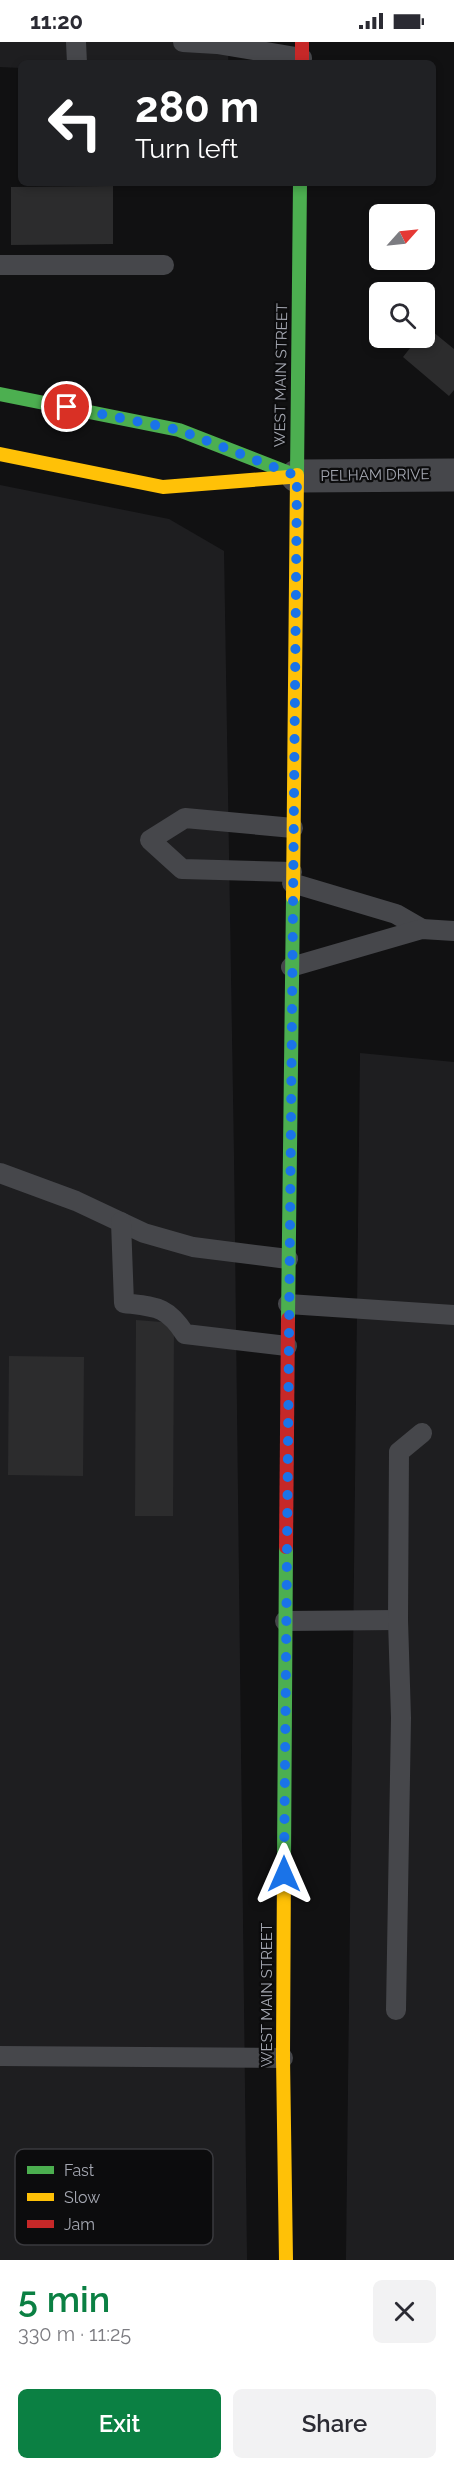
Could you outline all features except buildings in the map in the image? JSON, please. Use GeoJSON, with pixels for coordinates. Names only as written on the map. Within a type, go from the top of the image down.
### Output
{"type":"FeatureCollection","features":[{"type":"Feature","properties":{"kind":"main road","name":"WEST MAIN STREET"},"geometry":{"type":"LineString","coordinates":[[286,2260],[283,2058],[285,1621],[300,186]]}},
{"type":"Feature","properties":{"kind":"main road"},"geometry":{"type":"LineString","coordinates":[[0,394],[179,430],[297,476]]}},
{"type":"Feature","properties":{"kind":"main road"},"geometry":{"type":"LineString","coordinates":[[0,454],[163,487],[297,476]]}},
{"type":"Feature","properties":{"kind":"street","name":"PELHAM DRIVE"},"geometry":{"type":"LineString","coordinates":[[297,476],[454,475]]}},
{"type":"Feature","properties":{"kind":"lane"},"geometry":{"type":"LineString","coordinates":[[76,42],[77,60]]}},
{"type":"Feature","properties":{"kind":"lane"},"geometry":{"type":"LineString","coordinates":[[183,42],[302,54]]}},
{"type":"Feature","properties":{"kind":"lane"},"geometry":{"type":"LineString","coordinates":[[0,265],[164,265]]}},
{"type":"Feature","properties":{"kind":"lane"},"geometry":{"type":"LineString","coordinates":[[292,828],[185,819],[150,840],[182,869],[292,878],[396,914],[422,929]]}},
{"type":"Feature","properties":{"kind":"lane"},"geometry":{"type":"LineString","coordinates":[[291,967],[422,929],[454,931]]}},
{"type":"Feature","properties":{"kind":"lane"},"geometry":{"type":"LineString","coordinates":[[0,1173],[76,1201],[144,1233],[193,1247],[288,1259]]}},
{"type":"Feature","properties":{"kind":"lane"},"geometry":{"type":"LineString","coordinates":[[121,1222],[124,1303],[155,1306],[165,1310],[176,1320],[185,1334],[287,1346]]}},
{"type":"Feature","properties":{"kind":"lane"},"geometry":{"type":"LineString","coordinates":[[288,1304],[454,1315]]}},
{"type":"Feature","properties":{"kind":"lane"},"geometry":{"type":"LineString","coordinates":[[396,2010],[401,1729],[398,1620],[399,1452],[422,1433]]}},
{"type":"Feature","properties":{"kind":"lane"},"geometry":{"type":"LineString","coordinates":[[285,1621],[398,1620]]}},
{"type":"Feature","properties":{"kind":"lane"},"geometry":{"type":"LineString","coordinates":[[0,2056],[283,2058]]}},
{"type":"Feature","properties":{"kind":"shaded area"},"geometry":{"type":"Polygon","coordinates":[[[0,42],[229,42],[228,60],[18,60],[18,68],[0,67],[0,42]]]}},
{"type":"Feature","properties":{"kind":"shaded area"},"geometry":{"type":"Polygon","coordinates":[[[0,485],[169,519],[224,551],[234,1157],[247,2260],[0,2260],[0,485]]]}},
{"type":"Feature","properties":{"kind":"shaded area"},"geometry":{"type":"Polygon","coordinates":[[[360,1053],[454,1062],[454,2260],[346,2260],[360,1053]]]}},
{"type":"Feature","properties":{"kind":"traffic: fast"},"geometry":{"type":"LineString","coordinates":[[297,475],[300,186]]}},
{"type":"Feature","properties":{"kind":"traffic: fast"},"geometry":{"type":"LineString","coordinates":[[0,394],[179,430],[297,476]]}},
{"type":"Feature","properties":{"kind":"traffic: fast"},"geometry":{"type":"LineString","coordinates":[[288,1319],[293,897]]}},
{"type":"Feature","properties":{"kind":"traffic: fast"},"geometry":{"type":"LineString","coordinates":[[284,1861],[286,1547]]}},
{"type":"Feature","properties":{"kind":"traffic: slow"},"geometry":{"type":"LineString","coordinates":[[0,454],[163,487],[289,477]]}},
{"type":"Feature","properties":{"kind":"traffic: slow"},"geometry":{"type":"LineString","coordinates":[[293,897],[297,475]]}},
{"type":"Feature","properties":{"kind":"traffic: slow"},"geometry":{"type":"LineString","coordinates":[[284,1861],[283,2058],[286,2260]]}},
{"type":"Feature","properties":{"kind":"traffic: jam"},"geometry":{"type":"LineString","coordinates":[[302,42],[302,60]]}},
{"type":"Feature","properties":{"kind":"traffic: jam"},"geometry":{"type":"LineString","coordinates":[[286,1547],[288,1319]]}},
{"type":"Feature","properties":{"kind":"route"},"geometry":{"type":"LineString","coordinates":[[67,407],[179,430],[297,476],[288,1239],[284,1874]]}}]}
